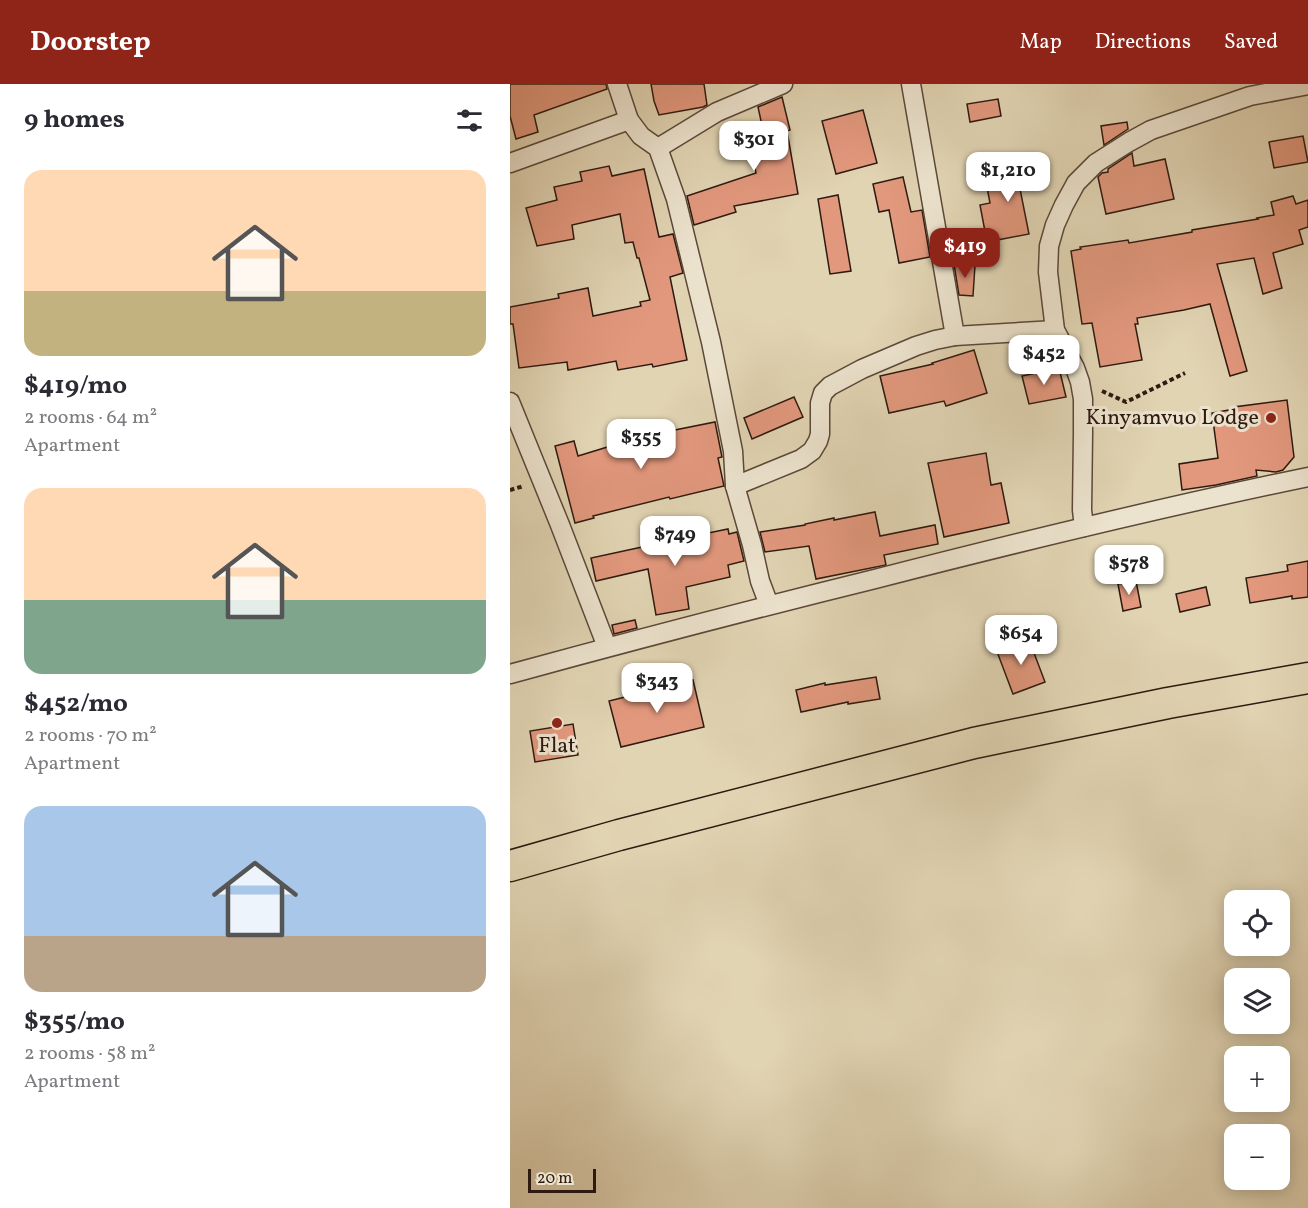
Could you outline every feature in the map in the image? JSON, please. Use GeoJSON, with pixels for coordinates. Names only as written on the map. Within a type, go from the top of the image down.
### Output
{"type":"FeatureCollection","features":[{"type":"Feature","properties":{"kind":"highway"},"geometry":{"type":"LineString","coordinates":[[510,866],[653,826],[974,743],[1168,703],[1308,678]]}},
{"type":"Feature","properties":{"kind":"street"},"geometry":{"type":"LineString","coordinates":[[617,84],[629,120],[641,136],[658,148],[676,199],[711,342],[733,452],[735,486],[760,581],[770,605]]}},
{"type":"Feature","properties":{"kind":"street"},"geometry":{"type":"LineString","coordinates":[[658,148],[717,112],[783,84]]}},
{"type":"Feature","properties":{"kind":"street"},"geometry":{"type":"LineString","coordinates":[[911,84],[955,336]]}},
{"type":"Feature","properties":{"kind":"street"},"geometry":{"type":"LineString","coordinates":[[1084,527],[1082,510],[1083,410],[1080,382],[1055,330],[1048,272],[1049,246],[1064,205],[1076,183],[1096,163],[1151,130],[1250,96],[1308,85]]}},
{"type":"Feature","properties":{"kind":"street"},"geometry":{"type":"LineString","coordinates":[[510,163],[629,120]]}},
{"type":"Feature","properties":{"kind":"street"},"geometry":{"type":"LineString","coordinates":[[735,486],[801,459],[812,451],[820,434],[820,403],[823,393],[830,386],[862,369],[935,340],[955,336],[1055,330]]}},
{"type":"Feature","properties":{"kind":"street"},"geometry":{"type":"LineString","coordinates":[[510,402],[607,647]]}},
{"type":"Feature","properties":{"kind":"street"},"geometry":{"type":"LineString","coordinates":[[510,674],[1001,546],[1223,494],[1308,477]]}},
{"type":"Feature","properties":{"kind":"path"},"geometry":{"type":"LineString","coordinates":[[1080,382],[1126,402],[1185,373]]}},
{"type":"Feature","properties":{"kind":"building"},"geometry":{"type":"Polygon","coordinates":[[[510,84],[606,84],[607,89],[534,115],[538,132],[516,139],[510,116],[510,84]]]}},
{"type":"Feature","properties":{"kind":"building"},"geometry":{"type":"Polygon","coordinates":[[[651,84],[704,84],[707,105],[659,115],[651,84]]]}},
{"type":"Feature","properties":{"kind":"building"},"geometry":{"type":"Polygon","coordinates":[[[782,97],[790,130],[787,131],[798,194],[734,206],[736,212],[694,225],[687,196],[756,173],[751,147],[766,144],[758,107],[782,97]]]}},
{"type":"Feature","properties":{"kind":"building"},"geometry":{"type":"Polygon","coordinates":[[[998,99],[1001,116],[970,122],[967,104],[998,99]]]}},
{"type":"Feature","properties":{"kind":"building"},"geometry":{"type":"Polygon","coordinates":[[[863,110],[877,163],[836,174],[822,121],[863,110]]]}},
{"type":"Feature","properties":{"kind":"building"},"geometry":{"type":"Polygon","coordinates":[[[1127,122],[1128,129],[1104,145],[1101,126],[1127,122]]]}},
{"type":"Feature","properties":{"kind":"building"},"geometry":{"type":"Polygon","coordinates":[[[1303,136],[1308,162],[1274,168],[1269,142],[1303,136]]]}},
{"type":"Feature","properties":{"kind":"building"},"geometry":{"type":"Polygon","coordinates":[[[1132,153],[1134,166],[1165,159],[1174,199],[1106,214],[1098,177],[1132,153]]]}},
{"type":"Feature","properties":{"kind":"building"},"geometry":{"type":"Polygon","coordinates":[[[609,166],[612,176],[644,169],[659,237],[673,234],[683,273],[670,277],[687,360],[653,367],[652,364],[618,370],[616,361],[568,370],[567,362],[519,368],[513,324],[510,324],[510,307],[559,298],[558,294],[588,288],[593,316],[641,306],[640,302],[650,300],[633,242],[625,243],[620,214],[572,225],[574,239],[537,246],[526,208],[557,200],[554,187],[582,181],[580,172],[609,166]]]}},
{"type":"Feature","properties":{"kind":"building"},"geometry":{"type":"Polygon","coordinates":[[[1042,166],[1046,184],[1020,189],[1029,234],[987,242],[980,205],[990,203],[985,177],[1042,166]]]}},
{"type":"Feature","properties":{"kind":"building"},"geometry":{"type":"Polygon","coordinates":[[[903,177],[911,212],[922,210],[930,257],[899,263],[889,210],[879,212],[873,184],[903,177]]]}},
{"type":"Feature","properties":{"kind":"building"},"geometry":{"type":"Polygon","coordinates":[[[838,195],[851,271],[830,274],[818,199],[838,195]]]}},
{"type":"Feature","properties":{"kind":"building"},"geometry":{"type":"Polygon","coordinates":[[[1293,196],[1296,204],[1308,200],[1308,227],[1299,230],[1303,244],[1273,253],[1282,288],[1263,294],[1254,258],[1217,264],[1247,371],[1230,376],[1210,304],[1137,318],[1138,324],[1135,324],[1142,360],[1100,367],[1092,323],[1082,324],[1071,251],[1081,249],[1080,247],[1128,240],[1129,243],[1258,219],[1274,215],[1271,202],[1293,196]]]}},
{"type":"Feature","properties":{"kind":"building"},"geometry":{"type":"Polygon","coordinates":[[[954,264],[975,265],[973,296],[959,295],[954,264]]]}},
{"type":"Feature","properties":{"kind":"building"},"geometry":{"type":"Polygon","coordinates":[[[974,350],[987,393],[946,406],[944,401],[889,413],[880,376],[933,364],[974,350]]]}},
{"type":"Feature","properties":{"kind":"building"},"geometry":{"type":"Polygon","coordinates":[[[1059,368],[1066,397],[1029,404],[1022,376],[1059,368]]]}},
{"type":"Feature","properties":{"kind":"building"},"geometry":{"type":"Polygon","coordinates":[[[794,397],[803,417],[752,439],[744,418],[794,397]]]}},
{"type":"Feature","properties":{"kind":"building"},"geometry":{"type":"Polygon","coordinates":[[[1287,400],[1294,457],[1283,470],[1276,472],[1256,470],[1257,476],[1182,490],[1179,464],[1218,458],[1212,413],[1234,409],[1234,407],[1287,400]]]}},
{"type":"Feature","properties":{"kind":"building"},"geometry":{"type":"Polygon","coordinates":[[[715,422],[722,457],[718,458],[724,486],[670,499],[669,497],[593,516],[594,518],[575,523],[555,446],[574,441],[578,456],[640,437],[715,422]]]}},
{"type":"Feature","properties":{"kind":"building"},"geometry":{"type":"Polygon","coordinates":[[[986,453],[991,485],[1001,483],[1009,523],[944,537],[928,463],[986,453]]]}},
{"type":"Feature","properties":{"kind":"building"},"geometry":{"type":"Polygon","coordinates":[[[875,512],[880,536],[935,525],[938,544],[884,555],[886,565],[816,579],[809,546],[765,552],[760,532],[875,512]]]}},
{"type":"Feature","properties":{"kind":"building"},"geometry":{"type":"Polygon","coordinates":[[[728,529],[729,534],[737,532],[744,561],[728,565],[730,577],[686,587],[689,609],[656,615],[648,569],[596,581],[591,558],[670,541],[671,546],[709,538],[708,533],[728,529]]]}},
{"type":"Feature","properties":{"kind":"building"},"geometry":{"type":"Polygon","coordinates":[[[1308,561],[1308,597],[1292,599],[1292,596],[1250,603],[1246,578],[1288,571],[1287,565],[1308,561]]]}},
{"type":"Feature","properties":{"kind":"building"},"geometry":{"type":"Polygon","coordinates":[[[1136,581],[1141,607],[1123,611],[1118,584],[1136,581]]]}},
{"type":"Feature","properties":{"kind":"building"},"geometry":{"type":"Polygon","coordinates":[[[1206,587],[1210,605],[1180,612],[1176,594],[1206,587]]]}},
{"type":"Feature","properties":{"kind":"building"},"geometry":{"type":"Polygon","coordinates":[[[635,620],[637,628],[614,634],[612,625],[635,620]]]}},
{"type":"Feature","properties":{"kind":"building"},"geometry":{"type":"Polygon","coordinates":[[[1028,637],[1045,682],[1013,694],[996,649],[1028,637]]]}},
{"type":"Feature","properties":{"kind":"building"},"geometry":{"type":"Polygon","coordinates":[[[876,677],[880,699],[848,704],[848,702],[801,712],[796,690],[825,683],[825,685],[876,677]]]}},
{"type":"Feature","properties":{"kind":"building"},"geometry":{"type":"Polygon","coordinates":[[[693,680],[704,727],[621,747],[609,701],[693,680]]]}},
{"type":"Feature","properties":{"kind":"building"},"geometry":{"type":"Polygon","coordinates":[[[573,724],[578,755],[535,762],[530,731],[573,724]]]}},
{"type":"Feature","properties":{"kind":"place","name":"Kinyamvuo Lodge"},"geometry":{"type":"Point","coordinates":[1271,418]}},
{"type":"Feature","properties":{"kind":"place","name":"Flat"},"geometry":{"type":"Point","coordinates":[557,723]}}]}
